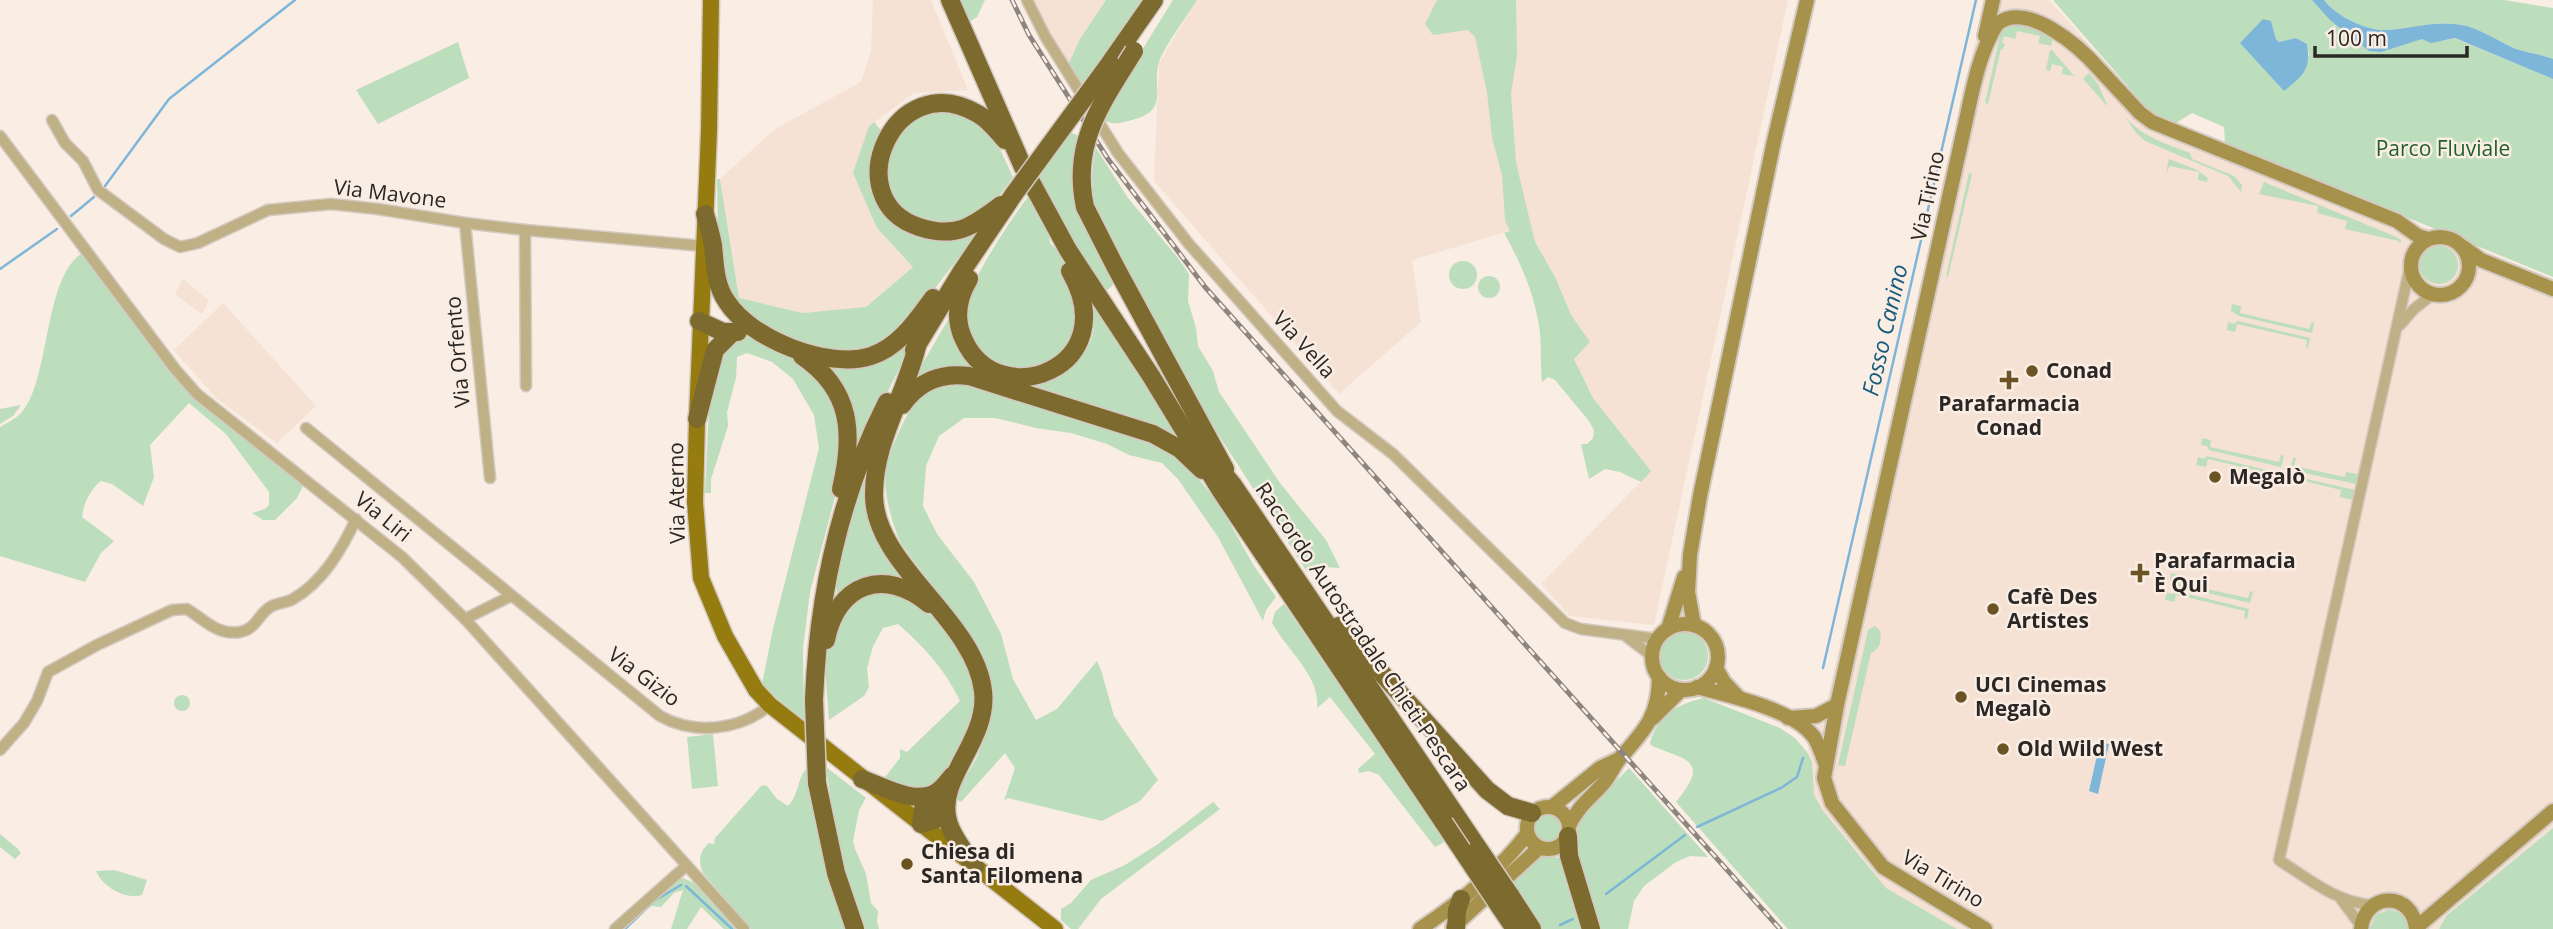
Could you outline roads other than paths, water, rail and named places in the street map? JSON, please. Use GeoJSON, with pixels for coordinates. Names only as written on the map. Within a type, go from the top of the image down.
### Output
{"type":"FeatureCollection","features":[{"type":"Feature","properties":{"kind":"highway","name":"Raccordo Autostradale Chieti-Pescara"},"geometry":{"type":"LineString","coordinates":[[950,0],[1016,152],[1068,250],[1151,376],[1174,403],[1212,460],[1227,488],[1444,823],[1505,901],[1532,929]]}},
{"type":"Feature","properties":{"kind":"highway"},"geometry":{"type":"LineString","coordinates":[[855,929],[831,854],[817,783],[814,691],[822,601],[832,550],[848,494],[884,407],[962,271],[1154,0]]}},
{"type":"Feature","properties":{"kind":"highway"},"geometry":{"type":"LineString","coordinates":[[1165,0],[1097,113],[1087,138],[1081,183],[1086,207],[1227,488]]}},
{"type":"Feature","properties":{"kind":"highway"},"geometry":{"type":"LineString","coordinates":[[1014,194],[973,225],[952,233],[938,233],[914,226],[893,211],[883,192],[878,166],[884,143],[891,130],[914,111],[932,104],[953,104],[976,112],[987,120],[1016,152]]}},
{"type":"Feature","properties":{"kind":"highway"},"geometry":{"type":"LineString","coordinates":[[705,214],[717,281],[735,314],[762,333],[791,348],[830,379],[843,404],[848,429],[847,460],[817,578],[822,601]]}},
{"type":"Feature","properties":{"kind":"highway"},"geometry":{"type":"LineString","coordinates":[[995,221],[982,256],[960,297],[957,318],[966,346],[975,357],[996,372],[1023,377],[1044,374],[1066,359],[1077,347],[1083,332],[1085,307],[1069,269],[1068,250]]}},
{"type":"Feature","properties":{"kind":"highway"},"geometry":{"type":"LineString","coordinates":[[791,348],[835,359],[872,356],[904,335],[936,294],[962,271]]}},
{"type":"Feature","properties":{"kind":"highway"},"geometry":{"type":"LineString","coordinates":[[699,321],[718,313],[735,314]]}},
{"type":"Feature","properties":{"kind":"highway"},"geometry":{"type":"LineString","coordinates":[[699,321],[714,329],[732,333],[762,333]]}},
{"type":"Feature","properties":{"kind":"highway"},"geometry":{"type":"LineString","coordinates":[[696,419],[715,350],[732,333]]}},
{"type":"Feature","properties":{"kind":"highway"},"geometry":{"type":"LineString","coordinates":[[919,342],[913,365],[895,404],[874,482],[877,517],[885,537],[970,654],[980,676],[984,700],[980,726],[957,771],[945,808],[934,820],[921,824],[923,809],[957,771]]}},
{"type":"Feature","properties":{"kind":"highway"},"geometry":{"type":"LineString","coordinates":[[887,433],[903,403],[915,389],[939,377],[957,374],[1153,434],[1180,449],[1227,488]]}},
{"type":"Feature","properties":{"kind":"highway","name":"Raccordo Autostradale Chieti-Pescara"},"geometry":{"type":"LineString","coordinates":[[1227,488],[1283,559],[1478,848],[1505,901],[1515,929]]}},
{"type":"Feature","properties":{"kind":"highway"},"geometry":{"type":"LineString","coordinates":[[1283,559],[1359,649],[1487,790],[1508,806],[1532,813]]}},
{"type":"Feature","properties":{"kind":"highway"},"geometry":{"type":"LineString","coordinates":[[814,691],[832,617],[845,599],[862,588],[877,583],[903,586],[945,618]]}},
{"type":"Feature","properties":{"kind":"highway"},"geometry":{"type":"LineString","coordinates":[[862,779],[909,795],[920,796],[937,792]]}},
{"type":"Feature","properties":{"kind":"highway"},"geometry":{"type":"LineString","coordinates":[[945,808],[950,828],[975,867]]}},
{"type":"Feature","properties":{"kind":"highway"},"geometry":{"type":"LineString","coordinates":[[1568,831],[1569,856],[1591,929]]}},
{"type":"Feature","properties":{"kind":"highway"},"geometry":{"type":"LineString","coordinates":[[1454,928],[1461,899]]}},
{"type":"Feature","properties":{"kind":"main road","name":"Via Aterno"},"geometry":{"type":"LineString","coordinates":[[711,0],[696,419],[695,502],[701,578],[725,636],[756,690],[769,705],[1055,929]]}},
{"type":"Feature","properties":{"kind":"street","name":"Via Vella"},"geometry":{"type":"LineString","coordinates":[[1027,0],[1045,36],[1118,153],[1189,244],[1337,411],[1394,454],[1565,623],[1581,629],[1627,636],[1663,634]]}},
{"type":"Feature","properties":{"kind":"street"},"geometry":{"type":"LineString","coordinates":[[1694,625],[1688,592],[1690,555],[1700,496],[1768,168],[1807,0]]}},
{"type":"Feature","properties":{"kind":"street"},"geometry":{"type":"LineString","coordinates":[[1979,65],[1993,0]]}},
{"type":"Feature","properties":{"kind":"street","name":"Via Tirino"},"geometry":{"type":"LineString","coordinates":[[1985,929],[1883,867],[1832,803],[1824,778],[1837,705],[1979,65],[1996,24],[2008,13],[2029,8],[2061,26],[2140,113],[2152,122],[2397,221],[2418,236],[2428,239]]}},
{"type":"Feature","properties":{"kind":"street"},"geometry":{"type":"LineString","coordinates":[[2048,9],[2061,26]]}},
{"type":"Feature","properties":{"kind":"street","name":"Via Mavone"},"geometry":{"type":"LineString","coordinates":[[52,120],[65,143],[83,162],[98,190],[164,239],[180,247],[198,243],[268,209],[331,204],[525,230],[703,246]]}},
{"type":"Feature","properties":{"kind":"street","name":"Via Liri"},"geometry":{"type":"LineString","coordinates":[[0,136],[175,369],[197,394],[402,557],[465,619],[744,929]]}},
{"type":"Feature","properties":{"kind":"street","name":"Via Orfento"},"geometry":{"type":"LineString","coordinates":[[466,223],[490,478]]}},
{"type":"Feature","properties":{"kind":"street"},"geometry":{"type":"LineString","coordinates":[[525,230],[526,386]]}},
{"type":"Feature","properties":{"kind":"street"},"geometry":{"type":"LineString","coordinates":[[2553,289],[2481,261],[2458,243],[2443,237],[2428,239],[2420,245],[2411,262],[2279,860],[2354,903],[2374,905],[2390,900],[2398,902],[2411,912],[2416,928],[2553,811]]}},
{"type":"Feature","properties":{"kind":"street"},"geometry":{"type":"LineString","coordinates":[[2411,262],[2414,279],[2425,291],[2433,294],[2451,293],[2465,281],[2469,272],[2468,258],[2458,243]]}},
{"type":"Feature","properties":{"kind":"street"},"geometry":{"type":"LineString","coordinates":[[2396,331],[2404,318],[2433,294]]}},
{"type":"Feature","properties":{"kind":"street","name":"Via Gizio"},"geometry":{"type":"LineString","coordinates":[[306,428],[660,716],[676,725],[733,726],[761,713],[769,705]]}},
{"type":"Feature","properties":{"kind":"street"},"geometry":{"type":"LineString","coordinates":[[0,750],[24,723],[37,701],[48,672],[97,645],[172,610],[187,608],[207,626],[230,632],[249,628],[272,606],[292,600],[314,582],[333,562],[356,519]]}},
{"type":"Feature","properties":{"kind":"street"},"geometry":{"type":"LineString","coordinates":[[1690,555],[1663,634],[1652,656],[1659,677],[1681,690],[1698,687],[1740,699],[1788,718],[1812,735],[1826,766]]}},
{"type":"Feature","properties":{"kind":"street"},"geometry":{"type":"LineString","coordinates":[[465,619],[512,596]]}},
{"type":"Feature","properties":{"kind":"street"},"geometry":{"type":"LineString","coordinates":[[1663,634],[1676,625],[1694,625],[1711,637],[1718,657],[1716,668],[1712,676],[1698,687]]}},
{"type":"Feature","properties":{"kind":"street"},"geometry":{"type":"LineString","coordinates":[[1627,636],[1652,656]]}},
{"type":"Feature","properties":{"kind":"street"},"geometry":{"type":"LineString","coordinates":[[1716,668],[1724,682],[1740,699]]}},
{"type":"Feature","properties":{"kind":"street"},"geometry":{"type":"LineString","coordinates":[[1652,719],[1659,694],[1659,677]]}},
{"type":"Feature","properties":{"kind":"street"},"geometry":{"type":"LineString","coordinates":[[1620,758],[1600,768],[1552,807],[1538,809],[1532,813],[1528,819],[1527,834],[1530,840],[1539,848],[1553,849],[1564,842],[1578,809],[1604,782],[1652,719],[1681,690]]}},
{"type":"Feature","properties":{"kind":"street"},"geometry":{"type":"LineString","coordinates":[[1788,718],[1816,716],[1837,705]]}},
{"type":"Feature","properties":{"kind":"street"},"geometry":{"type":"LineString","coordinates":[[1552,807],[1564,814],[1568,831]]}},
{"type":"Feature","properties":{"kind":"street"},"geometry":{"type":"LineString","coordinates":[[1420,929],[1461,899],[1514,851],[1527,834]]}},
{"type":"Feature","properties":{"kind":"street"},"geometry":{"type":"LineString","coordinates":[[1454,928],[1539,848]]}},
{"type":"Feature","properties":{"kind":"street"},"geometry":{"type":"LineString","coordinates":[[615,929],[686,866]]}},
{"type":"Feature","properties":{"kind":"street"},"geometry":{"type":"LineString","coordinates":[[2338,896],[2361,927]]}},
{"type":"Feature","properties":{"kind":"street"},"geometry":{"type":"LineString","coordinates":[[2361,927],[2365,914],[2374,905]]}},
{"type":"Feature","properties":{"kind":"water"},"geometry":{"type":"Polygon","coordinates":[[[2312,0],[2324,0],[2344,17],[2378,30],[2436,24],[2467,26],[2516,49],[2553,59],[2553,79],[2455,38],[2431,43],[2422,39],[2381,52],[2369,51],[2330,20],[2312,0]]]}},
{"type":"Feature","properties":{"kind":"water"},"geometry":{"type":"Polygon","coordinates":[[[2263,19],[2271,21],[2279,42],[2296,38],[2307,44],[2307,66],[2297,81],[2284,91],[2240,43],[2263,19]]]}},
{"type":"Feature","properties":{"kind":"water"},"geometry":{"type":"Polygon","coordinates":[[[2100,742],[2109,744],[2098,794],[2089,791],[2100,742]]]}},
{"type":"Feature","properties":{"kind":"waterway"},"geometry":{"type":"LineString","coordinates":[[105,186],[169,99],[295,0]]}},
{"type":"Feature","properties":{"kind":"waterway","name":"Fosso Canino"},"geometry":{"type":"LineString","coordinates":[[1823,668],[1976,0]]}},
{"type":"Feature","properties":{"kind":"waterway"},"geometry":{"type":"LineString","coordinates":[[71,216],[94,197]]}},
{"type":"Feature","properties":{"kind":"waterway"},"geometry":{"type":"LineString","coordinates":[[0,269],[57,229]]}},
{"type":"Feature","properties":{"kind":"waterway","name":"Fosso Canino"},"geometry":{"type":"LineString","coordinates":[[1697,827],[1781,788],[1797,777],[1803,758]]}},
{"type":"Feature","properties":{"kind":"waterway","name":"Fosso Canino"},"geometry":{"type":"LineString","coordinates":[[1606,894],[1685,835]]}},
{"type":"Feature","properties":{"kind":"waterway"},"geometry":{"type":"LineString","coordinates":[[625,929],[654,901],[681,885]]}},
{"type":"Feature","properties":{"kind":"waterway"},"geometry":{"type":"LineString","coordinates":[[686,886],[732,929]]}},
{"type":"Feature","properties":{"kind":"waterway","name":"Fosso Canino"},"geometry":{"type":"LineString","coordinates":[[1560,925],[1573,919]]}},
{"type":"Feature","properties":{"kind":"railway"},"geometry":{"type":"LineString","coordinates":[[1012,0],[1029,35],[1108,159],[1205,287],[1780,929]]}},
{"type":"Feature","properties":{"kind":"place","name":"Conad"},"geometry":{"type":"Point","coordinates":[2032,371]}},
{"type":"Feature","properties":{"kind":"place","name":"Parafarmacia Conad"},"geometry":{"type":"Point","coordinates":[2009,380]}},
{"type":"Feature","properties":{"kind":"place","name":"Megalò"},"geometry":{"type":"Point","coordinates":[2215,477]}},
{"type":"Feature","properties":{"kind":"place","name":"Parafarmacia È Qui"},"geometry":{"type":"Point","coordinates":[2140,573]}},
{"type":"Feature","properties":{"kind":"place","name":"Cafè Des Artistes"},"geometry":{"type":"Point","coordinates":[1993,609]}},
{"type":"Feature","properties":{"kind":"place","name":"UCI Cinemas Megalò"},"geometry":{"type":"Point","coordinates":[1961,697]}},
{"type":"Feature","properties":{"kind":"place","name":"Old Wild West"},"geometry":{"type":"Point","coordinates":[2003,749]}},
{"type":"Feature","properties":{"kind":"place","name":"Chiesa di Santa Filomena"},"geometry":{"type":"Point","coordinates":[907,864]}},
{"type":"Feature","properties":{"kind":"park label","name":"Parco Fluviale"},"geometry":{"type":"Point","coordinates":[2443,149]}}]}
